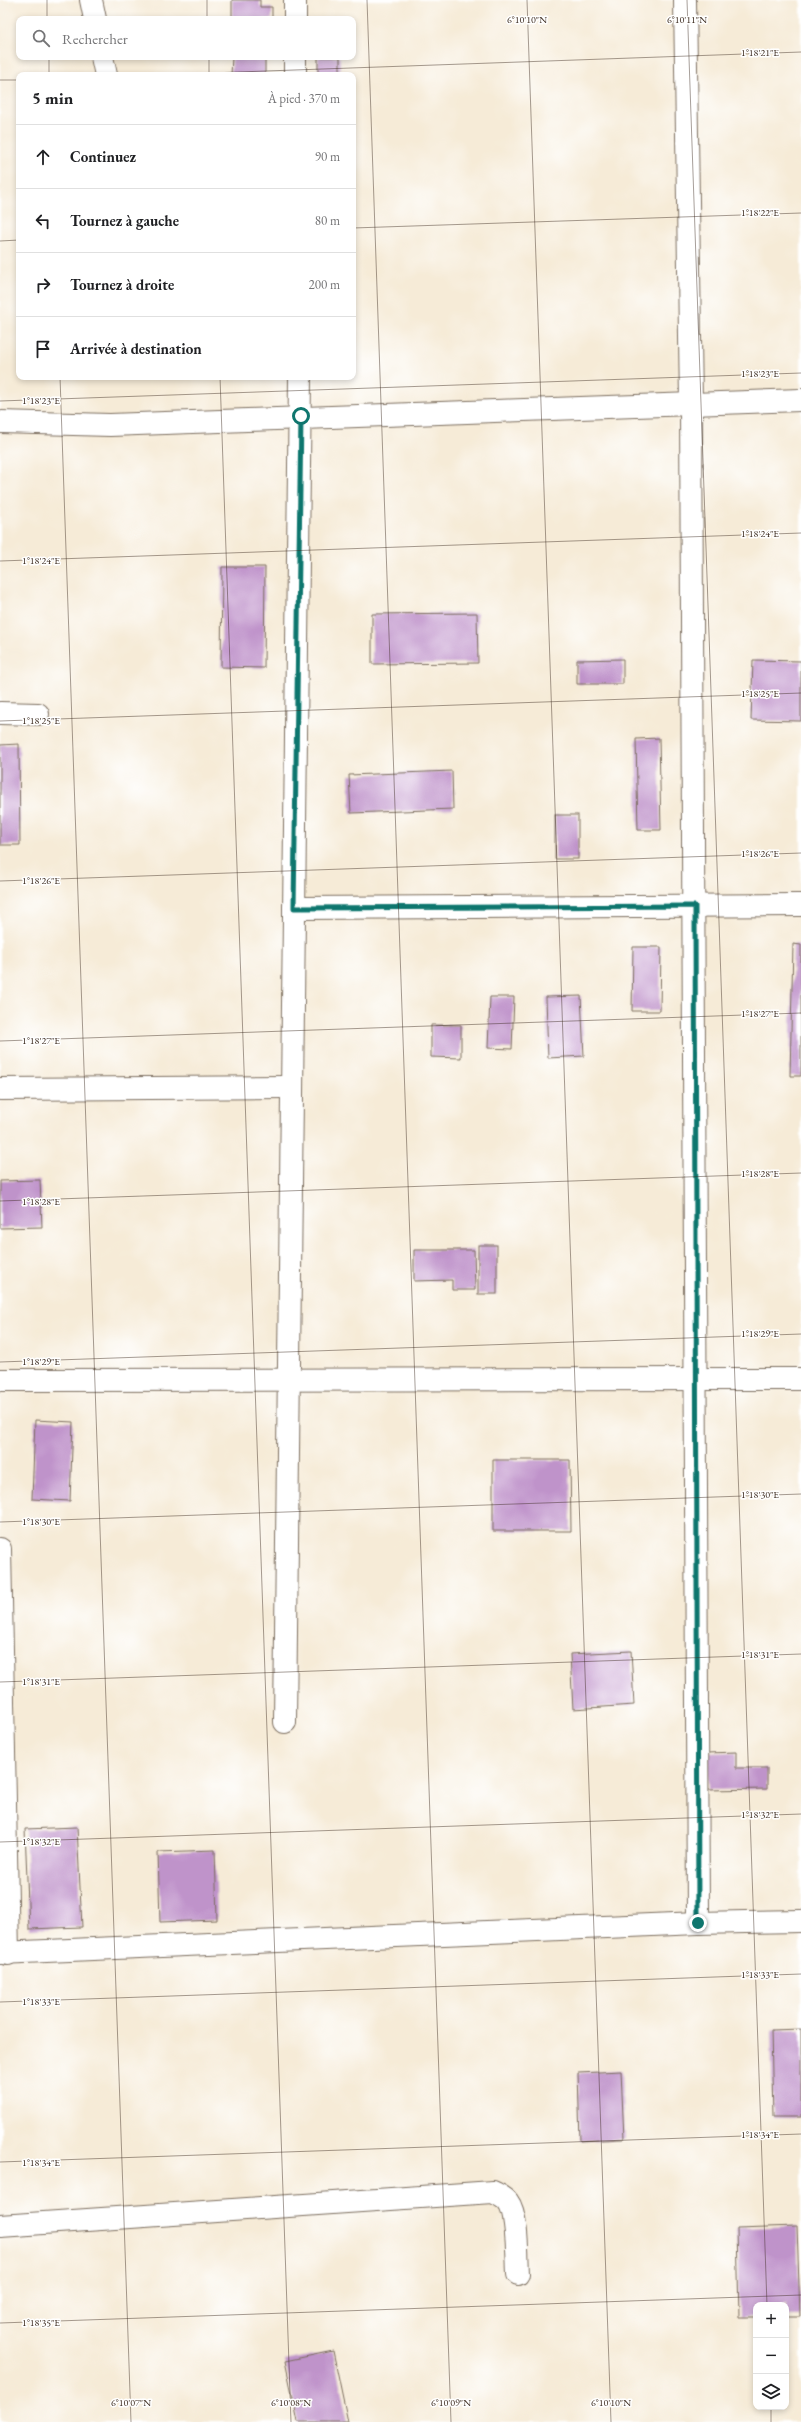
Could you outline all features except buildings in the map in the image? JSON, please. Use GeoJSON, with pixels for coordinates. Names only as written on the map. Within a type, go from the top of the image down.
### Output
{"type":"FeatureCollection","features":[{"type":"Feature","properties":{"kind":"street"},"geometry":{"type":"LineString","coordinates":[[91,0],[94,16]]}},
{"type":"Feature","properties":{"kind":"street"},"geometry":{"type":"LineString","coordinates":[[295,0],[295,16]]}},
{"type":"Feature","properties":{"kind":"street"},"geometry":{"type":"LineString","coordinates":[[685,0],[691,402],[695,906],[695,1380],[698,1923]]}},
{"type":"Feature","properties":{"kind":"street"},"geometry":{"type":"LineString","coordinates":[[103,60],[105,72]]}},
{"type":"Feature","properties":{"kind":"street"},"geometry":{"type":"LineString","coordinates":[[295,60],[295,72]]}},
{"type":"Feature","properties":{"kind":"street"},"geometry":{"type":"LineString","coordinates":[[285,1722],[287,1380],[301,416],[300,380]]}},
{"type":"Feature","properties":{"kind":"street"},"geometry":{"type":"LineString","coordinates":[[0,422],[110,425],[301,416],[691,402],[801,400]]}},
{"type":"Feature","properties":{"kind":"street"},"geometry":{"type":"LineString","coordinates":[[0,713],[38,714]]}},
{"type":"Feature","properties":{"kind":"street"},"geometry":{"type":"LineString","coordinates":[[294,908],[801,905]]}},
{"type":"Feature","properties":{"kind":"street"},"geometry":{"type":"LineString","coordinates":[[0,1089],[292,1087]]}},
{"type":"Feature","properties":{"kind":"street"},"geometry":{"type":"LineString","coordinates":[[0,1380],[801,1379]]}},
{"type":"Feature","properties":{"kind":"street"},"geometry":{"type":"LineString","coordinates":[[0,1549],[4,1954],[698,1923],[801,1921]]}},
{"type":"Feature","properties":{"kind":"street"},"geometry":{"type":"LineString","coordinates":[[0,2226],[493,2192],[503,2196],[510,2204],[513,2215],[518,2274]]}},
{"type":"Feature","properties":{"kind":"route"},"geometry":{"type":"LineString","coordinates":[[301,416],[294,908],[695,906],[695,1380],[698,1923]]}}]}
